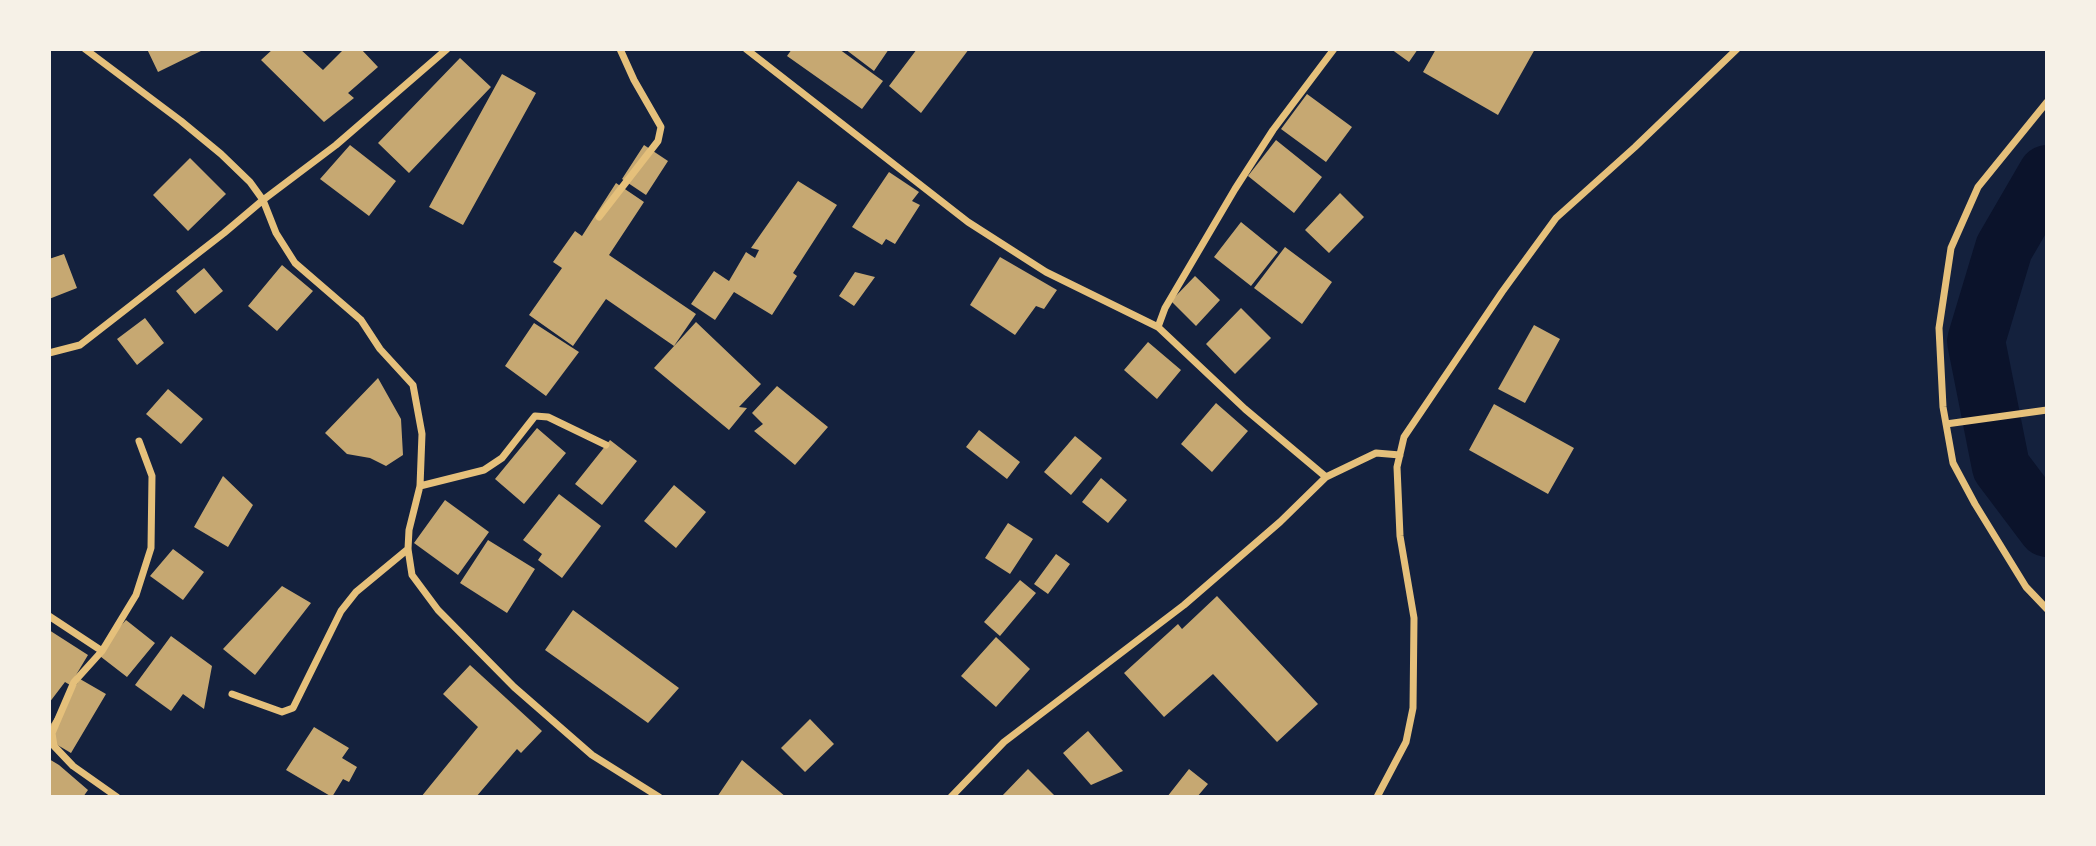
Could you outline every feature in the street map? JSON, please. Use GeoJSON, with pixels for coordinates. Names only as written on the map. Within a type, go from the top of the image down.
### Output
{"type":"FeatureCollection","features":[{"type":"Feature","properties":{"kind":"street"},"geometry":{"type":"LineString","coordinates":[[85,49],[221,154],[250,182],[263,200],[276,233],[295,263],[361,320],[380,349],[414,385],[422,434],[420,486],[409,530],[408,550],[412,575],[438,610],[514,687],[592,755],[659,797]]}},
{"type":"Feature","properties":{"kind":"street"},"geometry":{"type":"LineString","coordinates":[[49,353],[80,345],[336,145],[447,49]]}},
{"type":"Feature","properties":{"kind":"street"},"geometry":{"type":"LineString","coordinates":[[599,217],[657,141],[661,127],[620,49]]}},
{"type":"Feature","properties":{"kind":"street"},"geometry":{"type":"LineString","coordinates":[[746,49],[968,222],[1046,272],[1158,327],[1245,409],[1326,477]]}},
{"type":"Feature","properties":{"kind":"street"},"geometry":{"type":"LineString","coordinates":[[1158,327],[1165,308],[1235,189],[1273,130],[1334,49]]}},
{"type":"Feature","properties":{"kind":"street"},"geometry":{"type":"LineString","coordinates":[[1377,797],[1406,742],[1413,708],[1415,618],[1400,536],[1397,467],[1404,436],[1556,218],[1737,49]]}},
{"type":"Feature","properties":{"kind":"street"},"geometry":{"type":"LineString","coordinates":[[2047,102],[1978,187],[1951,248],[1939,328],[1943,407],[1949,424],[1953,463],[2026,587],[2047,609]]}},
{"type":"Feature","properties":{"kind":"street"},"geometry":{"type":"LineString","coordinates":[[1949,424],[2047,410]]}},
{"type":"Feature","properties":{"kind":"street"},"geometry":{"type":"LineString","coordinates":[[420,486],[484,470],[502,458],[535,416],[548,417],[606,445]]}},
{"type":"Feature","properties":{"kind":"street"},"geometry":{"type":"LineString","coordinates":[[117,797],[73,766],[54,746],[52,733],[74,682],[102,651],[136,595],[151,548],[152,476],[139,441]]}},
{"type":"Feature","properties":{"kind":"street"},"geometry":{"type":"LineString","coordinates":[[951,797],[1004,742],[1184,605],[1280,522],[1326,477],[1376,453],[1400,455]]}},
{"type":"Feature","properties":{"kind":"street"},"geometry":{"type":"LineString","coordinates":[[232,695],[282,712],[293,708],[341,611],[356,592],[408,550]]}},
{"type":"Feature","properties":{"kind":"street"},"geometry":{"type":"LineString","coordinates":[[49,615],[102,651]]}},
{"type":"Feature","properties":{"kind":"building"},"geometry":{"type":"Polygon","coordinates":[[[147,49],[205,49],[158,72],[147,49]]]}},
{"type":"Feature","properties":{"kind":"building"},"geometry":{"type":"Polygon","coordinates":[[[273,49],[300,49],[323,70],[344,49],[361,49],[378,67],[348,93],[354,98],[324,122],[261,60],[273,49]]]}},
{"type":"Feature","properties":{"kind":"building"},"geometry":{"type":"Polygon","coordinates":[[[792,49],[839,49],[883,81],[862,109],[787,56],[792,49]]]}},
{"type":"Feature","properties":{"kind":"building"},"geometry":{"type":"Polygon","coordinates":[[[845,49],[889,49],[874,71],[845,49]]]}},
{"type":"Feature","properties":{"kind":"building"},"geometry":{"type":"Polygon","coordinates":[[[917,49],[969,49],[921,113],[889,86],[917,49]]]}},
{"type":"Feature","properties":{"kind":"building"},"geometry":{"type":"Polygon","coordinates":[[[1391,49],[1418,49],[1409,62],[1391,49]]]}},
{"type":"Feature","properties":{"kind":"building"},"geometry":{"type":"Polygon","coordinates":[[[1436,49],[1535,49],[1498,115],[1423,72],[1436,49]]]}},
{"type":"Feature","properties":{"kind":"building"},"geometry":{"type":"Polygon","coordinates":[[[460,58],[491,87],[409,173],[378,143],[460,58]]]}},
{"type":"Feature","properties":{"kind":"building"},"geometry":{"type":"Polygon","coordinates":[[[502,74],[536,93],[463,225],[429,207],[502,74]]]}},
{"type":"Feature","properties":{"kind":"building"},"geometry":{"type":"Polygon","coordinates":[[[1307,94],[1352,127],[1326,162],[1281,129],[1307,94]]]}},
{"type":"Feature","properties":{"kind":"building"},"geometry":{"type":"Polygon","coordinates":[[[1276,140],[1322,177],[1294,213],[1248,176],[1276,140]]]}},
{"type":"Feature","properties":{"kind":"building"},"geometry":{"type":"Polygon","coordinates":[[[350,145],[396,181],[369,216],[320,179],[350,145]]]}},
{"type":"Feature","properties":{"kind":"building"},"geometry":{"type":"Polygon","coordinates":[[[644,145],[668,161],[646,195],[622,179],[644,145]]]}},
{"type":"Feature","properties":{"kind":"building"},"geometry":{"type":"Polygon","coordinates":[[[190,158],[226,194],[188,231],[153,195],[190,158]]]}},
{"type":"Feature","properties":{"kind":"building"},"geometry":{"type":"Polygon","coordinates":[[[889,172],[919,192],[912,201],[920,205],[895,244],[886,239],[882,245],[852,227],[889,172]]]}},
{"type":"Feature","properties":{"kind":"building"},"geometry":{"type":"Polygon","coordinates":[[[798,181],[837,205],[793,273],[797,276],[772,315],[734,292],[715,320],[691,304],[714,271],[729,281],[746,252],[755,258],[759,250],[751,248],[798,181]]]}},
{"type":"Feature","properties":{"kind":"building"},"geometry":{"type":"Polygon","coordinates":[[[616,183],[644,202],[609,255],[696,314],[674,346],[606,299],[573,346],[529,315],[562,268],[553,262],[575,231],[582,236],[616,183]]]}},
{"type":"Feature","properties":{"kind":"building"},"geometry":{"type":"Polygon","coordinates":[[[1340,193],[1364,217],[1329,253],[1305,230],[1340,193]]]}},
{"type":"Feature","properties":{"kind":"building"},"geometry":{"type":"Polygon","coordinates":[[[1241,222],[1278,252],[1251,286],[1214,257],[1241,222]]]}},
{"type":"Feature","properties":{"kind":"building"},"geometry":{"type":"Polygon","coordinates":[[[1285,247],[1332,282],[1302,324],[1254,288],[1285,247]]]}},
{"type":"Feature","properties":{"kind":"building"},"geometry":{"type":"Polygon","coordinates":[[[64,254],[77,288],[49,299],[49,259],[64,254]]]}},
{"type":"Feature","properties":{"kind":"building"},"geometry":{"type":"Polygon","coordinates":[[[1000,257],[1057,290],[1044,309],[1036,306],[1015,335],[970,305],[1000,257]]]}},
{"type":"Feature","properties":{"kind":"building"},"geometry":{"type":"Polygon","coordinates":[[[282,265],[313,291],[277,331],[248,306],[282,265]]]}},
{"type":"Feature","properties":{"kind":"building"},"geometry":{"type":"Polygon","coordinates":[[[204,268],[223,291],[195,314],[176,291],[204,268]]]}},
{"type":"Feature","properties":{"kind":"building"},"geometry":{"type":"Polygon","coordinates":[[[855,272],[875,277],[854,306],[839,296],[855,272]]]}},
{"type":"Feature","properties":{"kind":"building"},"geometry":{"type":"Polygon","coordinates":[[[1195,276],[1220,300],[1196,326],[1171,301],[1195,276]]]}},
{"type":"Feature","properties":{"kind":"building"},"geometry":{"type":"Polygon","coordinates":[[[1241,308],[1271,338],[1235,374],[1206,344],[1241,308]]]}},
{"type":"Feature","properties":{"kind":"building"},"geometry":{"type":"Polygon","coordinates":[[[145,318],[164,343],[137,365],[117,339],[145,318]]]}},
{"type":"Feature","properties":{"kind":"building"},"geometry":{"type":"Polygon","coordinates":[[[696,322],[761,384],[739,407],[747,408],[729,430],[654,368],[696,322]]]}},
{"type":"Feature","properties":{"kind":"building"},"geometry":{"type":"Polygon","coordinates":[[[534,323],[579,352],[546,396],[505,366],[534,323]]]}},
{"type":"Feature","properties":{"kind":"building"},"geometry":{"type":"Polygon","coordinates":[[[1534,325],[1560,339],[1525,403],[1498,389],[1534,325]]]}},
{"type":"Feature","properties":{"kind":"building"},"geometry":{"type":"Polygon","coordinates":[[[1148,342],[1181,370],[1157,399],[1124,370],[1148,342]]]}},
{"type":"Feature","properties":{"kind":"building"},"geometry":{"type":"Polygon","coordinates":[[[378,378],[401,419],[403,455],[386,466],[370,458],[347,454],[325,433],[378,378]]]}},
{"type":"Feature","properties":{"kind":"building"},"geometry":{"type":"Polygon","coordinates":[[[777,386],[828,427],[795,465],[754,431],[763,424],[752,413],[777,386]]]}},
{"type":"Feature","properties":{"kind":"building"},"geometry":{"type":"Polygon","coordinates":[[[168,389],[203,419],[181,444],[146,414],[168,389]]]}},
{"type":"Feature","properties":{"kind":"building"},"geometry":{"type":"Polygon","coordinates":[[[1216,403],[1248,431],[1212,472],[1181,444],[1216,403]]]}},
{"type":"Feature","properties":{"kind":"building"},"geometry":{"type":"Polygon","coordinates":[[[1494,404],[1574,448],[1548,494],[1469,450],[1494,404]]]}},
{"type":"Feature","properties":{"kind":"building"},"geometry":{"type":"Polygon","coordinates":[[[537,428],[566,453],[524,504],[495,479],[537,428]]]}},
{"type":"Feature","properties":{"kind":"building"},"geometry":{"type":"Polygon","coordinates":[[[979,430],[1020,462],[1007,479],[966,447],[979,430]]]}},
{"type":"Feature","properties":{"kind":"building"},"geometry":{"type":"Polygon","coordinates":[[[1075,436],[1102,458],[1071,495],[1044,472],[1075,436]]]}},
{"type":"Feature","properties":{"kind":"building"},"geometry":{"type":"Polygon","coordinates":[[[610,440],[637,461],[602,505],[575,484],[610,440]]]}},
{"type":"Feature","properties":{"kind":"building"},"geometry":{"type":"Polygon","coordinates":[[[223,476],[253,505],[228,547],[194,527],[223,476]]]}},
{"type":"Feature","properties":{"kind":"building"},"geometry":{"type":"Polygon","coordinates":[[[1101,478],[1127,500],[1108,523],[1082,502],[1101,478]]]}},
{"type":"Feature","properties":{"kind":"building"},"geometry":{"type":"Polygon","coordinates":[[[674,485],[706,512],[676,548],[644,521],[674,485]]]}},
{"type":"Feature","properties":{"kind":"building"},"geometry":{"type":"Polygon","coordinates":[[[559,494],[601,526],[562,578],[538,560],[542,554],[523,540],[559,494]]]}},
{"type":"Feature","properties":{"kind":"building"},"geometry":{"type":"Polygon","coordinates":[[[445,500],[489,532],[458,575],[414,543],[445,500]]]}},
{"type":"Feature","properties":{"kind":"building"},"geometry":{"type":"Polygon","coordinates":[[[1008,523],[1033,539],[1010,574],[985,558],[1008,523]]]}},
{"type":"Feature","properties":{"kind":"building"},"geometry":{"type":"Polygon","coordinates":[[[488,540],[535,569],[507,613],[460,583],[488,540]]]}},
{"type":"Feature","properties":{"kind":"building"},"geometry":{"type":"Polygon","coordinates":[[[173,549],[204,572],[183,600],[150,576],[173,549]]]}},
{"type":"Feature","properties":{"kind":"building"},"geometry":{"type":"Polygon","coordinates":[[[1056,554],[1070,564],[1048,594],[1034,584],[1056,554]]]}},
{"type":"Feature","properties":{"kind":"building"},"geometry":{"type":"Polygon","coordinates":[[[1020,580],[1036,593],[1000,636],[984,622],[1020,580]]]}},
{"type":"Feature","properties":{"kind":"building"},"geometry":{"type":"Polygon","coordinates":[[[282,586],[311,603],[255,675],[223,649],[282,586]]]}},
{"type":"Feature","properties":{"kind":"building"},"geometry":{"type":"Polygon","coordinates":[[[1217,596],[1318,704],[1277,742],[1213,674],[1164,717],[1124,673],[1178,624],[1182,629],[1217,596]]]}},
{"type":"Feature","properties":{"kind":"building"},"geometry":{"type":"Polygon","coordinates":[[[573,610],[679,688],[648,723],[545,650],[573,610]]]}},
{"type":"Feature","properties":{"kind":"building"},"geometry":{"type":"Polygon","coordinates":[[[126,620],[155,643],[127,677],[96,653],[126,620]]]}},
{"type":"Feature","properties":{"kind":"building"},"geometry":{"type":"Polygon","coordinates":[[[49,630],[88,655],[70,685],[65,682],[49,703],[49,630]]]}},
{"type":"Feature","properties":{"kind":"building"},"geometry":{"type":"Polygon","coordinates":[[[171,636],[212,666],[204,709],[183,694],[171,711],[135,685],[171,636]]]}},
{"type":"Feature","properties":{"kind":"building"},"geometry":{"type":"Polygon","coordinates":[[[996,637],[1030,669],[996,707],[961,676],[996,637]]]}},
{"type":"Feature","properties":{"kind":"building"},"geometry":{"type":"Polygon","coordinates":[[[470,665],[542,731],[521,753],[517,749],[476,797],[421,797],[478,727],[443,694],[470,665]]]}},
{"type":"Feature","properties":{"kind":"building"},"geometry":{"type":"Polygon","coordinates":[[[80,679],[106,694],[71,753],[49,740],[49,727],[80,679]]]}},
{"type":"Feature","properties":{"kind":"building"},"geometry":{"type":"Polygon","coordinates":[[[810,719],[834,744],[805,772],[781,748],[810,719]]]}},
{"type":"Feature","properties":{"kind":"building"},"geometry":{"type":"Polygon","coordinates":[[[314,727],[349,748],[342,758],[357,767],[349,782],[343,779],[332,797],[286,770],[314,727]]]}},
{"type":"Feature","properties":{"kind":"building"},"geometry":{"type":"Polygon","coordinates":[[[1088,731],[1123,771],[1091,785],[1063,753],[1088,731]]]}},
{"type":"Feature","properties":{"kind":"building"},"geometry":{"type":"Polygon","coordinates":[[[49,759],[88,790],[83,797],[49,797],[49,759]]]}},
{"type":"Feature","properties":{"kind":"building"},"geometry":{"type":"Polygon","coordinates":[[[742,760],[786,797],[717,797],[742,760]]]}},
{"type":"Feature","properties":{"kind":"building"},"geometry":{"type":"Polygon","coordinates":[[[1028,769],[1056,797],[1001,797],[1028,769]]]}},
{"type":"Feature","properties":{"kind":"building"},"geometry":{"type":"Polygon","coordinates":[[[1189,769],[1208,784],[1197,797],[1167,797],[1189,769]]]}},
{"type":"Feature","properties":{"kind":"waterway"},"geometry":{"type":"LineString","coordinates":[[2047,174],[2004,248],[1976,341],[2001,467],[2047,528]]}}]}
